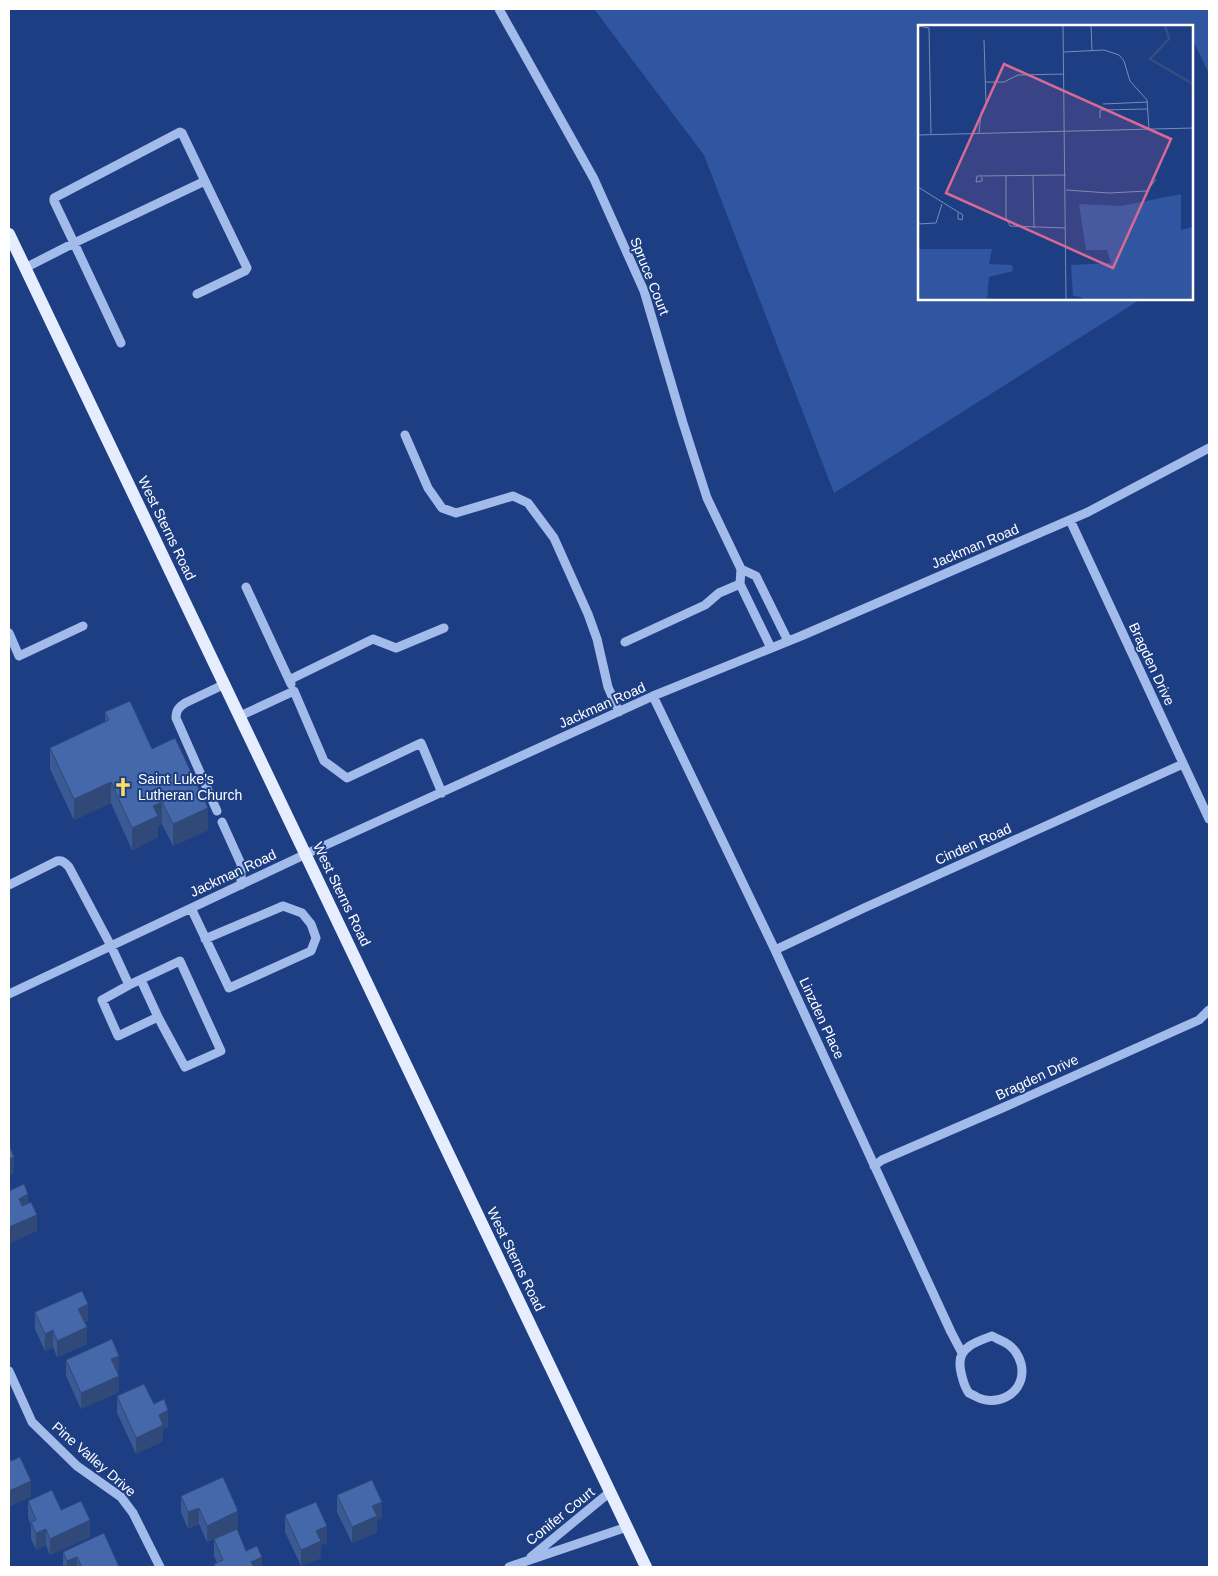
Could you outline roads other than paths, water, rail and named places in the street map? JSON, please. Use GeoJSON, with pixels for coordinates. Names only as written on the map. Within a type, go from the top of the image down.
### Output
{"type":"FeatureCollection","features":[{"type":"Feature","properties":{"kind":"main road","name":"West Sterns Road"},"geometry":{"type":"LineString","coordinates":[[9,234],[646,1567]]}},
{"type":"Feature","properties":{"kind":"street","name":"Spruce Court"},"geometry":{"type":"LineString","coordinates":[[499,9],[594,179],[644,291],[707,498],[741,569],[740,584]]}},
{"type":"Feature","properties":{"kind":"street"},"geometry":{"type":"LineString","coordinates":[[122,343],[54,198],[180,132],[247,268],[245,271],[197,294]]}},
{"type":"Feature","properties":{"kind":"street"},"geometry":{"type":"LineString","coordinates":[[25,268],[205,181]]}},
{"type":"Feature","properties":{"kind":"street"},"geometry":{"type":"LineString","coordinates":[[405,436],[428,488],[442,508],[456,513],[513,496],[528,503],[554,538],[588,614],[597,639],[608,687],[619,712]]}},
{"type":"Feature","properties":{"kind":"street","name":"Jackman Road"},"geometry":{"type":"LineString","coordinates":[[9,994],[306,854],[653,696],[788,642],[1088,512],[1209,448]]}},
{"type":"Feature","properties":{"kind":"street","name":"Bragden Drive"},"geometry":{"type":"LineString","coordinates":[[1070,520],[1209,819]]}},
{"type":"Feature","properties":{"kind":"street","name":"Spruce Court"},"geometry":{"type":"LineString","coordinates":[[741,569],[756,576],[788,642]]}},
{"type":"Feature","properties":{"kind":"street"},"geometry":{"type":"LineString","coordinates":[[625,642],[705,605],[719,593],[740,584],[772,648]]}},
{"type":"Feature","properties":{"kind":"street"},"geometry":{"type":"LineString","coordinates":[[246,587],[324,761],[347,778],[421,743],[442,793]]}},
{"type":"Feature","properties":{"kind":"street"},"geometry":{"type":"LineString","coordinates":[[9,633],[19,656],[83,626]]}},
{"type":"Feature","properties":{"kind":"street"},"geometry":{"type":"LineString","coordinates":[[289,680],[373,639],[396,648],[444,628]]}},
{"type":"Feature","properties":{"kind":"street"},"geometry":{"type":"LineString","coordinates":[[217,811],[176,718],[176,712],[185,702],[225,684]]}},
{"type":"Feature","properties":{"kind":"street"},"geometry":{"type":"LineString","coordinates":[[240,716],[294,691]]}},
{"type":"Feature","properties":{"kind":"street","name":"Linzden Place"},"geometry":{"type":"LineString","coordinates":[[653,696],[775,950],[962,1353]]}},
{"type":"Feature","properties":{"kind":"street","name":"Cinden Road"},"geometry":{"type":"LineString","coordinates":[[775,950],[1183,764]]}},
{"type":"Feature","properties":{"kind":"street"},"geometry":{"type":"LineString","coordinates":[[222,822],[241,864],[241,885]]}},
{"type":"Feature","properties":{"kind":"street"},"geometry":{"type":"LineString","coordinates":[[9,885],[57,861],[61,860],[64,862],[69,867],[111,946],[129,985]]}},
{"type":"Feature","properties":{"kind":"street"},"geometry":{"type":"LineString","coordinates":[[191,908],[205,940],[229,988],[311,951],[316,938],[311,924],[302,912],[284,906],[205,940]]}},
{"type":"Feature","properties":{"kind":"street"},"geometry":{"type":"LineString","coordinates":[[141,980],[158,1017],[185,1067],[221,1051],[180,960],[129,985],[102,1000],[118,1036],[158,1017]]}},
{"type":"Feature","properties":{"kind":"street","name":"Bragden Drive"},"geometry":{"type":"LineString","coordinates":[[874,1166],[882,1160],[1199,1020],[1209,1010]]}},
{"type":"Feature","properties":{"kind":"street"},"geometry":{"type":"LineString","coordinates":[[992,1336],[1010,1345],[1022,1362],[1022,1379],[1014,1392],[1004,1399],[995,1402],[982,1400],[969,1392],[964,1383],[960,1370],[960,1357],[962,1353],[980,1340],[992,1336]]}},
{"type":"Feature","properties":{"kind":"street","name":"Pine Valley Drive"},"geometry":{"type":"LineString","coordinates":[[9,1372],[32,1422],[77,1466],[121,1497],[133,1513],[160,1567]]}},
{"type":"Feature","properties":{"kind":"street","name":"Conifer Court"},"geometry":{"type":"LineString","coordinates":[[527,1560],[610,1492]]}},
{"type":"Feature","properties":{"kind":"street","name":"Conifer Court"},"geometry":{"type":"LineString","coordinates":[[510,1567],[627,1527]]}},
{"type":"Feature","properties":{"kind":"place","name":"Saint Luke's Lutheran Church"},"geometry":{"type":"Point","coordinates":[123,787]}}]}
